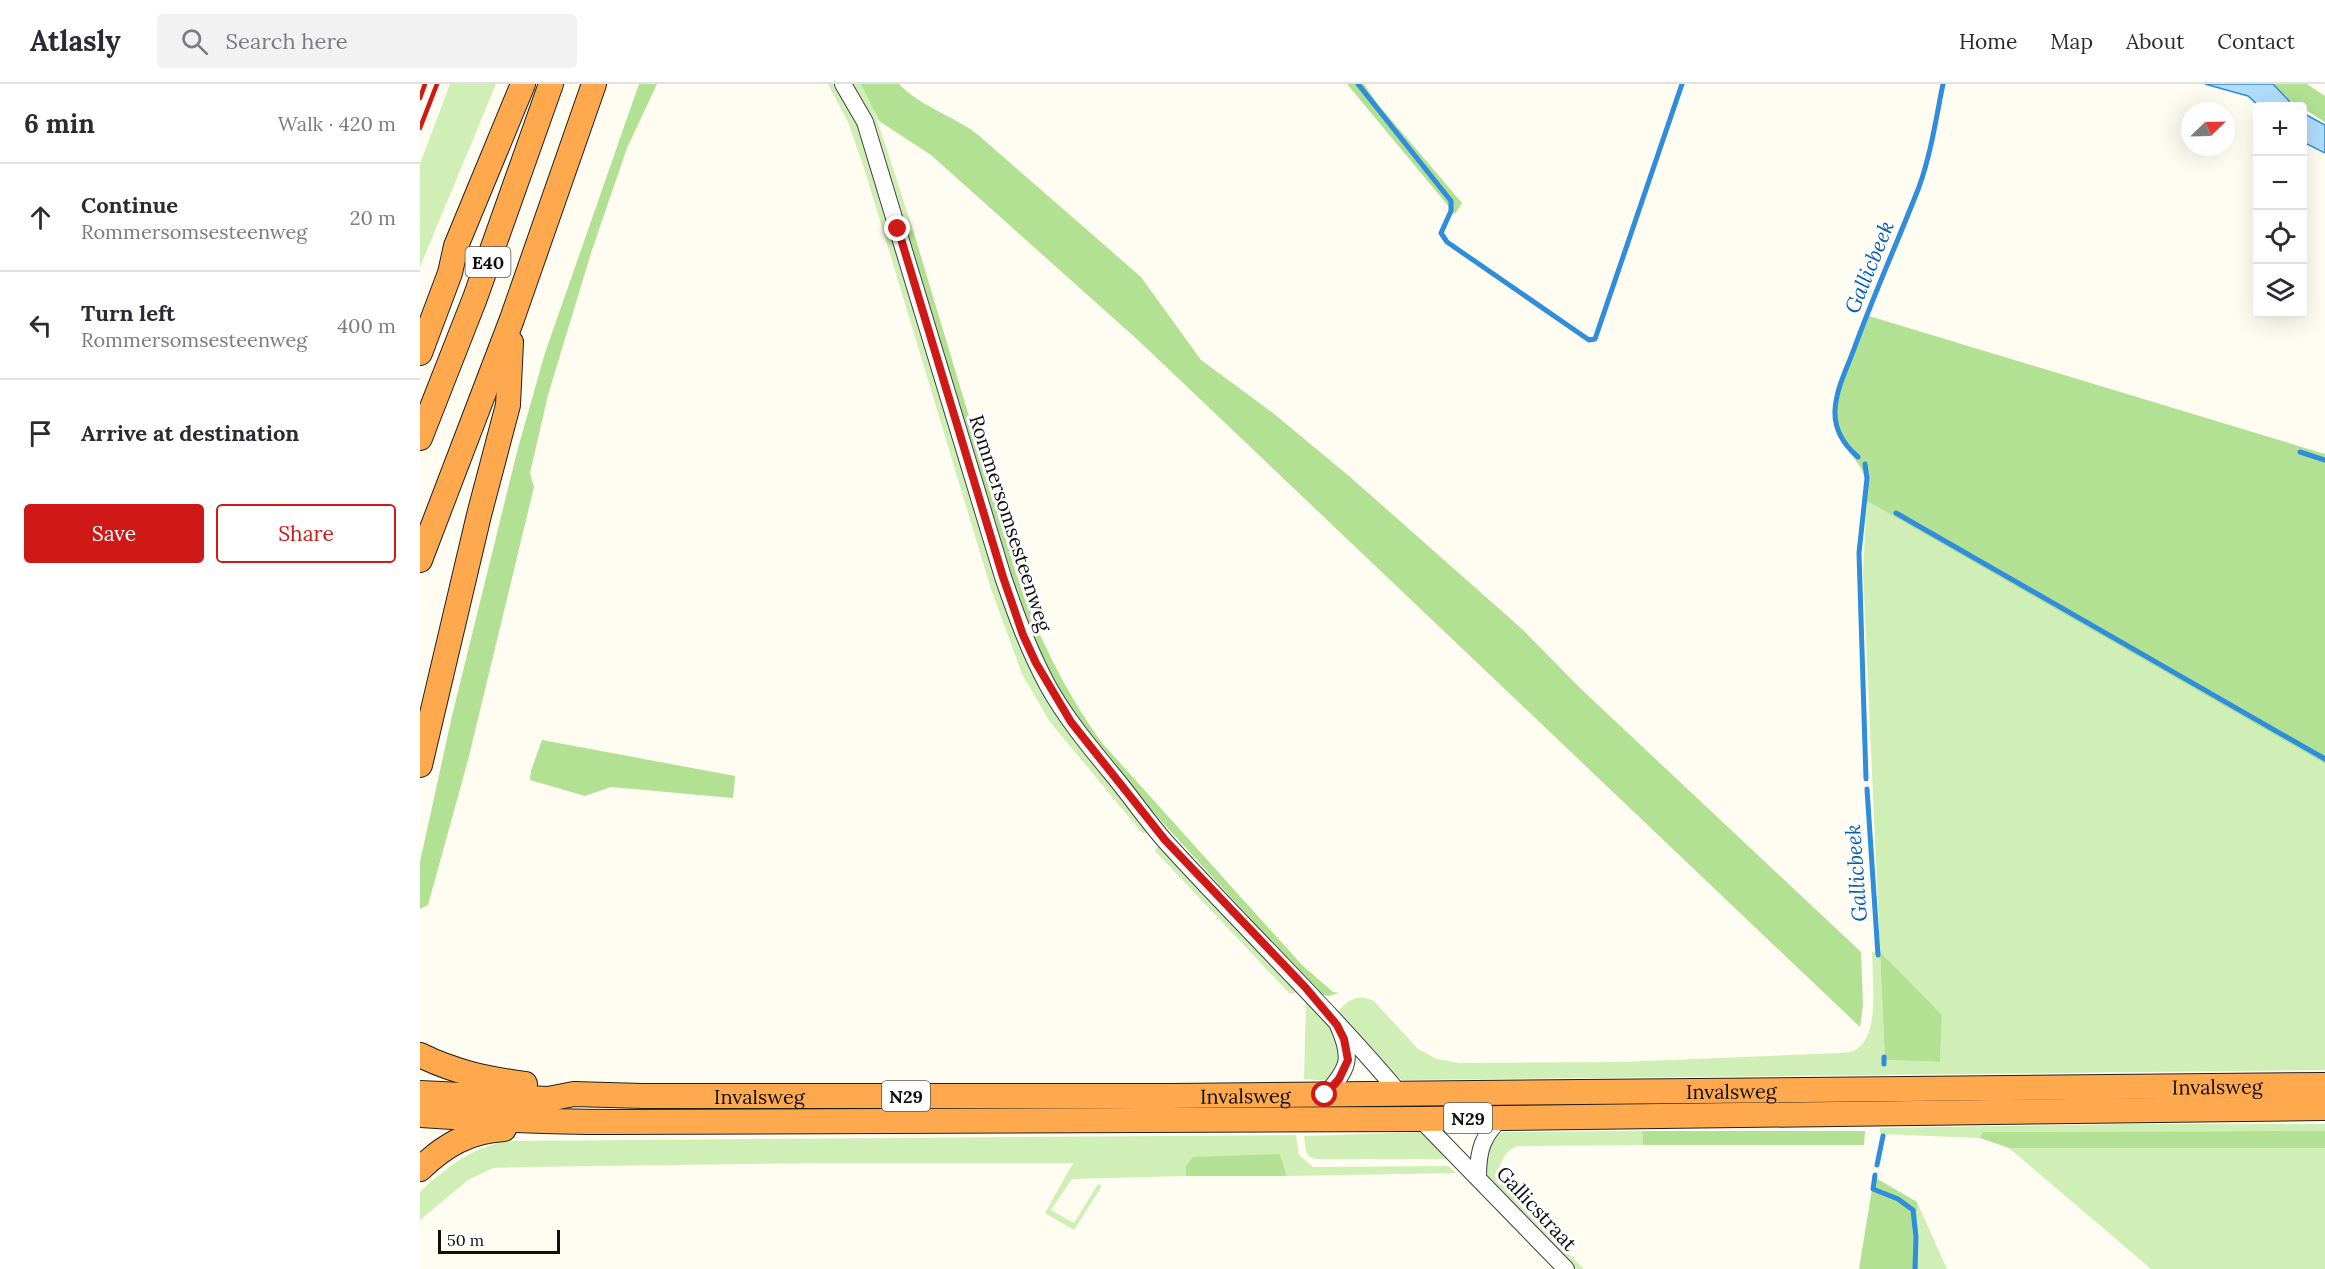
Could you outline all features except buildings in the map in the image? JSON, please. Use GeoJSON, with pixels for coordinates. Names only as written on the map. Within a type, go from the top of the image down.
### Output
{"type":"FeatureCollection","features":[{"type":"Feature","properties":{"kind":"highway"},"geometry":{"type":"LineString","coordinates":[[420,353],[450,273],[456,246],[523,84]]}},
{"type":"Feature","properties":{"kind":"highway","name":"E40"},"geometry":{"type":"LineString","coordinates":[[420,438],[475,298],[551,84]]}},
{"type":"Feature","properties":{"kind":"highway","name":"E40"},"geometry":{"type":"LineString","coordinates":[[420,560],[512,319],[594,84]]}},
{"type":"Feature","properties":{"kind":"highway"},"geometry":{"type":"LineString","coordinates":[[420,312],[438,270],[456,246]]}},
{"type":"Feature","properties":{"kind":"highway"},"geometry":{"type":"LineString","coordinates":[[420,765],[479,515],[508,405],[512,319]]}},
{"type":"Feature","properties":{"kind":"highway"},"geometry":{"type":"LineString","coordinates":[[420,1055],[450,1069],[482,1078],[549,1086],[574,1094]]}},
{"type":"Feature","properties":{"kind":"highway","name":"Invalsweg"},"geometry":{"type":"LineString","coordinates":[[420,1093],[548,1099],[574,1094],[643,1096],[1401,1095],[2325,1085]]}},
{"type":"Feature","properties":{"kind":"highway","name":"Invalsweg"},"geometry":{"type":"LineString","coordinates":[[420,1115],[526,1119],[547,1122],[1420,1119],[2325,1108]]}},
{"type":"Feature","properties":{"kind":"highway"},"geometry":{"type":"LineString","coordinates":[[420,1168],[453,1142],[482,1131],[527,1129],[547,1122]]}},
{"type":"Feature","properties":{"kind":"street","name":"Rommersomsesteenweg"},"geometry":{"type":"LineString","coordinates":[[843,84],[865,122],[1003,577],[1023,635],[1036,663],[1071,722],[1165,840],[1305,987],[1337,1025],[1355,1040],[1401,1095]]}},
{"type":"Feature","properties":{"kind":"street","name":"Rommersomsesteenweg"},"geometry":{"type":"LineString","coordinates":[[1325,1095],[1339,1079],[1348,1060],[1344,1039],[1337,1025]]}},
{"type":"Feature","properties":{"kind":"street","name":"Gallicstraat"},"geometry":{"type":"LineString","coordinates":[[1478,1176],[1478,1157],[1486,1134],[1501,1118]]}},
{"type":"Feature","properties":{"kind":"street","name":"Gallicstraat"},"geometry":{"type":"LineString","coordinates":[[1420,1119],[1478,1176],[1566,1269]]}},
{"type":"Feature","properties":{"kind":"green space"},"geometry":{"type":"Polygon","coordinates":[[[450,84],[496,84],[420,267],[420,164],[450,84]]]}},
{"type":"Feature","properties":{"kind":"green space"},"geometry":{"type":"Polygon","coordinates":[[[639,84],[657,84],[627,148],[591,253],[548,395],[530,473],[534,487],[468,760],[428,905],[420,909],[420,862],[452,716],[518,448],[545,353],[639,84]]]}},
{"type":"Feature","properties":{"kind":"green space"},"geometry":{"type":"Polygon","coordinates":[[[828,84],[837,84],[860,128],[995,573],[1147,828],[1147,832],[1143,834],[1050,722],[1022,674],[991,589],[865,171],[848,122],[828,84]]]}},
{"type":"Feature","properties":{"kind":"green space"},"geometry":{"type":"Polygon","coordinates":[[[851,84],[861,84],[871,101],[913,230],[907,232],[851,84]]]}},
{"type":"Feature","properties":{"kind":"green space"},"geometry":{"type":"Polygon","coordinates":[[[861,84],[899,84],[917,99],[977,134],[1141,277],[1201,360],[1273,413],[1349,476],[1522,629],[1581,689],[1861,952],[1863,1005],[1860,1027],[1139,341],[931,155],[879,121],[861,84]]]}},
{"type":"Feature","properties":{"kind":"green space"},"geometry":{"type":"Polygon","coordinates":[[[1347,84],[1364,84],[1377,103],[1462,203],[1455,214],[1347,84]]]}},
{"type":"Feature","properties":{"kind":"green space"},"geometry":{"type":"Polygon","coordinates":[[[2270,84],[2307,84],[2325,96],[2325,122],[2307,111],[2307,102],[2293,102],[2270,84]]]}},
{"type":"Feature","properties":{"kind":"green space"},"geometry":{"type":"Polygon","coordinates":[[[913,230],[1016,573],[1042,640],[1075,703],[1102,743],[1302,965],[1333,992],[1339,993],[1328,996],[1319,994],[1121,777],[1086,734],[1051,676],[1024,623],[907,232],[913,230]]]}},
{"type":"Feature","properties":{"kind":"green space"},"geometry":{"type":"Polygon","coordinates":[[[1869,316],[2325,454],[2325,764],[1867,501],[1866,481],[1861,468],[1846,447],[1834,413],[1839,391],[1869,316]]]}},
{"type":"Feature","properties":{"kind":"green space"},"geometry":{"type":"Polygon","coordinates":[[[1867,501],[2325,764],[2325,1070],[1402,1080],[1392,1074],[1338,1012],[1345,1004],[1359,998],[1374,1001],[1418,1049],[1437,1059],[1460,1063],[1622,1062],[1842,1053],[1854,1051],[1863,1043],[1869,1033],[1872,1020],[1872,952],[1880,952],[1863,571],[1867,501]],[[1880,953],[1885,1060],[1940,1062],[1942,1015],[1880,953]]]}},
{"type":"Feature","properties":{"kind":"green space"},"geometry":{"type":"Polygon","coordinates":[[[542,740],[735,776],[733,798],[611,787],[585,796],[530,780],[542,740]]]}},
{"type":"Feature","properties":{"kind":"green space"},"geometry":{"type":"Polygon","coordinates":[[[1161,845],[1297,992],[1290,994],[1155,851],[1161,845]]]}},
{"type":"Feature","properties":{"kind":"green space"},"geometry":{"type":"Polygon","coordinates":[[[1880,952],[1942,1015],[1940,1062],[1885,1060],[1880,952]]]}},
{"type":"Feature","properties":{"kind":"green space"},"geometry":{"type":"Polygon","coordinates":[[[1306,1002],[1332,1030],[1340,1047],[1339,1066],[1327,1081],[1304,1079],[1306,1002]]]}},
{"type":"Feature","properties":{"kind":"green space"},"geometry":{"type":"Polygon","coordinates":[[[2325,1124],[2325,1131],[1984,1132],[1980,1138],[1880,1134],[1880,1128],[2325,1124]]]}},
{"type":"Feature","properties":{"kind":"green space"},"geometry":{"type":"Polygon","coordinates":[[[1642,1131],[1643,1145],[1517,1146],[1505,1155],[1501,1163],[1499,1178],[1529,1215],[1584,1269],[1574,1269],[1554,1249],[1499,1192],[1485,1168],[1488,1149],[1494,1136],[1504,1132],[1642,1131]]]}},
{"type":"Feature","properties":{"kind":"green space"},"geometry":{"type":"Polygon","coordinates":[[[1642,1131],[1865,1131],[1864,1145],[1643,1145],[1642,1131]]]}},
{"type":"Feature","properties":{"kind":"green space"},"geometry":{"type":"Polygon","coordinates":[[[2325,1131],[2325,1148],[2009,1148],[1980,1138],[1983,1132],[2325,1131]]]}},
{"type":"Feature","properties":{"kind":"green space"},"geometry":{"type":"Polygon","coordinates":[[[1421,1132],[1428,1134],[1452,1159],[1316,1159],[1310,1157],[1306,1152],[1304,1136],[1421,1132]]]}},
{"type":"Feature","properties":{"kind":"green space"},"geometry":{"type":"Polygon","coordinates":[[[1296,1135],[1299,1155],[1313,1167],[1449,1166],[1456,1173],[1287,1176],[1280,1154],[1186,1166],[1186,1176],[1072,1179],[1051,1210],[1074,1223],[1098,1184],[1102,1186],[1074,1230],[1045,1213],[1073,1163],[826,1163],[493,1168],[468,1180],[420,1220],[420,1192],[425,1187],[462,1158],[505,1141],[1296,1135]]]}},
{"type":"Feature","properties":{"kind":"green space"},"geometry":{"type":"Polygon","coordinates":[[[2009,1148],[2325,1148],[2325,1269],[2151,1269],[2009,1148]]]}},
{"type":"Feature","properties":{"kind":"green space"},"geometry":{"type":"Polygon","coordinates":[[[1280,1154],[1287,1176],[1186,1176],[1186,1166],[1193,1157],[1280,1154]]]}},
{"type":"Feature","properties":{"kind":"green space"},"geometry":{"type":"Polygon","coordinates":[[[1874,1177],[1917,1202],[1918,1269],[1859,1269],[1874,1177]]]}},
{"type":"Feature","properties":{"kind":"green space"},"geometry":{"type":"Polygon","coordinates":[[[1917,1202],[1947,1269],[1918,1269],[1917,1202]]]}},
{"type":"Feature","properties":{"kind":"water"},"geometry":{"type":"Polygon","coordinates":[[[2205,84],[2273,84],[2290,102],[2255,102],[2248,96],[2205,84]]]}},
{"type":"Feature","properties":{"kind":"water"},"geometry":{"type":"Polygon","coordinates":[[[2307,115],[2325,125],[2325,153],[2307,144],[2307,115]]]}},
{"type":"Feature","properties":{"kind":"waterway"},"geometry":{"type":"LineString","coordinates":[[1358,84],[1451,201],[1451,211],[1441,233],[1447,242],[1589,340],[1595,339],[1682,84]]}},
{"type":"Feature","properties":{"kind":"waterway","name":"Gallicbeek"},"geometry":{"type":"LineString","coordinates":[[1858,457],[1844,442],[1838,430],[1835,417],[1837,394],[1919,187],[1930,149],[1943,84]]}},
{"type":"Feature","properties":{"kind":"waterway"},"geometry":{"type":"LineString","coordinates":[[2300,452],[2325,460]]}},
{"type":"Feature","properties":{"kind":"waterway","name":"Gallicbeek"},"geometry":{"type":"LineString","coordinates":[[1865,464],[1867,478],[1859,553],[1866,779]]}},
{"type":"Feature","properties":{"kind":"waterway"},"geometry":{"type":"LineString","coordinates":[[1896,513],[2325,759]]}},
{"type":"Feature","properties":{"kind":"waterway","name":"Gallicbeek"},"geometry":{"type":"LineString","coordinates":[[1867,789],[1878,955]]}},
{"type":"Feature","properties":{"kind":"waterway","name":"Gallicbeek"},"geometry":{"type":"LineString","coordinates":[[1884,1057],[1884,1064]]}},
{"type":"Feature","properties":{"kind":"waterway","name":"Gallicbeek"},"geometry":{"type":"LineString","coordinates":[[1877,1165],[1883,1136]]}},
{"type":"Feature","properties":{"kind":"waterway","name":"Gallicbeek"},"geometry":{"type":"LineString","coordinates":[[1875,1175],[1873,1189],[1898,1199],[1913,1210],[1916,1237],[1915,1269]]}},
{"type":"Feature","properties":{"kind":"railway"},"geometry":{"type":"LineString","coordinates":[[420,98],[425,84]]}},
{"type":"Feature","properties":{"kind":"railway"},"geometry":{"type":"LineString","coordinates":[[420,128],[437,84]]}},
{"type":"Feature","properties":{"kind":"route"},"geometry":{"type":"LineString","coordinates":[[898,229],[1003,577],[1023,635],[1036,663],[1071,722],[1165,840],[1305,987],[1337,1025],[1344,1039],[1348,1060],[1339,1079],[1325,1095]]}}]}
